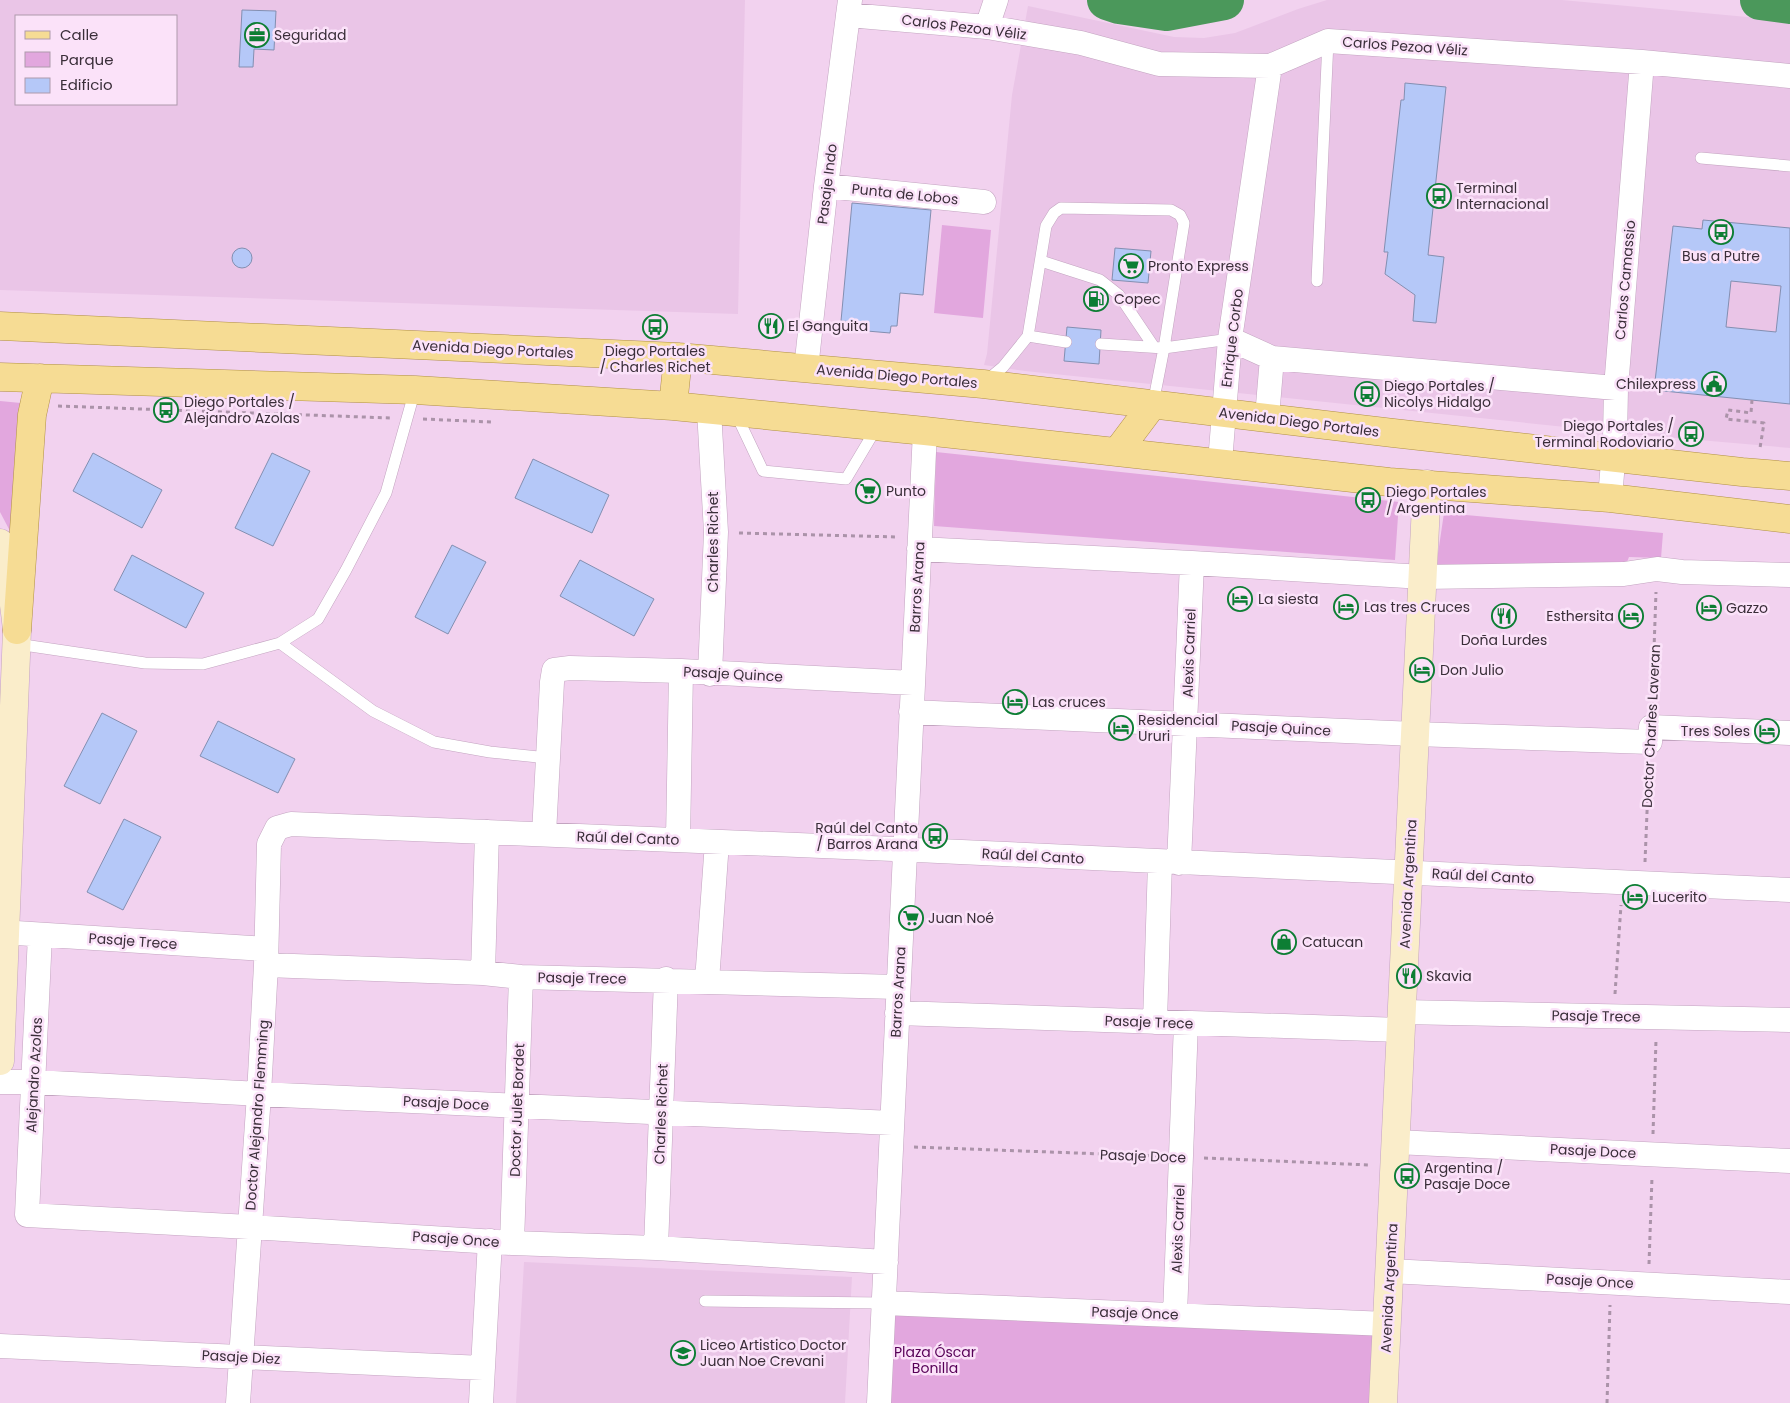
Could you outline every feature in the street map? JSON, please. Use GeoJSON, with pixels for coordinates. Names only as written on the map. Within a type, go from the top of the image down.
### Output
{"type":"FeatureCollection","features":[{"type":"Feature","properties":{"kind":"main road","name":"Avenida Diego Portales"},"geometry":{"type":"LineString","coordinates":[[0,326],[678,357],[983,384],[1393,433],[1790,476]]}},
{"type":"Feature","properties":{"kind":"main road"},"geometry":{"type":"LineString","coordinates":[[673,406],[678,357]]}},
{"type":"Feature","properties":{"kind":"main road"},"geometry":{"type":"LineString","coordinates":[[0,377],[415,390],[673,406],[1220,462],[1389,482],[1610,498],[1790,519]]}},
{"type":"Feature","properties":{"kind":"main road"},"geometry":{"type":"LineString","coordinates":[[12,652],[34,404],[40,378]]}},
{"type":"Feature","properties":{"kind":"main road"},"geometry":{"type":"LineString","coordinates":[[1118,452],[1153,404]]}},
{"type":"Feature","properties":{"kind":"street"},"geometry":{"type":"LineString","coordinates":[[987,27],[996,0]]}},
{"type":"Feature","properties":{"kind":"street","name":"Carlos Pezoa Véliz"},"geometry":{"type":"LineString","coordinates":[[849,7],[1081,43],[1159,64],[1270,66],[1328,41],[1642,62],[1790,76]]}},
{"type":"Feature","properties":{"kind":"street","name":"Pasaje Indo"},"geometry":{"type":"LineString","coordinates":[[806,369],[826,186],[849,7]]}},
{"type":"Feature","properties":{"kind":"street","name":"Carlos Camassio"},"geometry":{"type":"LineString","coordinates":[[1610,498],[1614,458],[1616,388],[1642,62]]}},
{"type":"Feature","properties":{"kind":"street","name":"Enrique Corbo"},"geometry":{"type":"LineString","coordinates":[[1220,462],[1230,339],[1270,66]]}},
{"type":"Feature","properties":{"kind":"street","name":"Punta de Lobos"},"geometry":{"type":"LineString","coordinates":[[826,186],[984,202]]}},
{"type":"Feature","properties":{"kind":"street"},"geometry":{"type":"LineString","coordinates":[[1230,339],[1272,358],[1616,388]]}},
{"type":"Feature","properties":{"kind":"street"},"geometry":{"type":"LineString","coordinates":[[1267,417],[1272,358]]}},
{"type":"Feature","properties":{"kind":"street","name":"Charles Richet"},"geometry":{"type":"LineString","coordinates":[[709,410],[716,532],[710,674]]}},
{"type":"Feature","properties":{"kind":"street","name":"Barros Arana"},"geometry":{"type":"LineString","coordinates":[[879,1403],[925,431]]}},
{"type":"Feature","properties":{"kind":"street","name":"Avenida Argentina"},"geometry":{"type":"LineString","coordinates":[[1383,1403],[1427,484]]}},
{"type":"Feature","properties":{"kind":"street"},"geometry":{"type":"LineString","coordinates":[[0,543],[6,560],[12,590],[12,652],[2,932],[0,1062]]}},
{"type":"Feature","properties":{"kind":"street"},"geometry":{"type":"LineString","coordinates":[[919,544],[1423,577],[1624,574],[1657,569],[1682,572],[1790,575]]}},
{"type":"Feature","properties":{"kind":"street","name":"Alexis Carriel"},"geometry":{"type":"LineString","coordinates":[[1155,1022],[1170,862],[1186,724],[1192,563]]}},
{"type":"Feature","properties":{"kind":"street","name":"Pasaje Quince"},"geometry":{"type":"LineString","coordinates":[[548,758],[554,670],[570,668],[681,671],[913,683]]}},
{"type":"Feature","properties":{"kind":"street"},"geometry":{"type":"LineString","coordinates":[[678,840],[681,671]]}},
{"type":"Feature","properties":{"kind":"street","name":"Pasaje Quince"},"geometry":{"type":"LineString","coordinates":[[911,712],[1415,734],[1650,735],[1790,733]]}},
{"type":"Feature","properties":{"kind":"street"},"geometry":{"type":"LineString","coordinates":[[544,834],[548,758]]}},
{"type":"Feature","properties":{"kind":"street","name":"Raúl del Canto"},"geometry":{"type":"LineString","coordinates":[[277,828],[292,824],[544,834],[1790,890]]}},
{"type":"Feature","properties":{"kind":"street","name":"Doctor Alejandro Flemming"},"geometry":{"type":"LineString","coordinates":[[238,1403],[259,1094],[266,957],[269,844],[277,828]]}},
{"type":"Feature","properties":{"kind":"street"},"geometry":{"type":"LineString","coordinates":[[483,974],[487,832]]}},
{"type":"Feature","properties":{"kind":"street"},"geometry":{"type":"LineString","coordinates":[[707,981],[717,842]]}},
{"type":"Feature","properties":{"kind":"street","name":"Pasaje Trece"},"geometry":{"type":"LineString","coordinates":[[2,932],[266,957],[483,974],[898,987]]}},
{"type":"Feature","properties":{"kind":"street","name":"Alejandro Azolas"},"geometry":{"type":"LineString","coordinates":[[27,1215],[40,935]]}},
{"type":"Feature","properties":{"kind":"street","name":"Doctor Julet Bordet"},"geometry":{"type":"LineString","coordinates":[[481,1403],[482,1368],[501,1242],[517,1106],[521,976]]}},
{"type":"Feature","properties":{"kind":"street","name":"Charles Richet"},"geometry":{"type":"LineString","coordinates":[[656,1248],[666,979]]}},
{"type":"Feature","properties":{"kind":"street","name":"Pasaje Trece"},"geometry":{"type":"LineString","coordinates":[[897,1014],[1186,1023],[1614,1017],[1790,1020]]}},
{"type":"Feature","properties":{"kind":"street","name":"Alexis Carriel"},"geometry":{"type":"LineString","coordinates":[[1175,1315],[1186,1023]]}},
{"type":"Feature","properties":{"kind":"street","name":"Pasaje Doce"},"geometry":{"type":"LineString","coordinates":[[0,1082],[34,1082],[661,1112],[892,1135]]}},
{"type":"Feature","properties":{"kind":"street","name":"Pasaje Doce"},"geometry":{"type":"LineString","coordinates":[[1395,1154],[1790,1162]]}},
{"type":"Feature","properties":{"kind":"street","name":"Pasaje Once"},"geometry":{"type":"LineString","coordinates":[[27,1215],[886,1262]]}},
{"type":"Feature","properties":{"kind":"street","name":"Pasaje Once"},"geometry":{"type":"LineString","coordinates":[[1390,1270],[1790,1292]]}},
{"type":"Feature","properties":{"kind":"street","name":"Pasaje Once"},"geometry":{"type":"LineString","coordinates":[[884,1303],[1387,1324]]}},
{"type":"Feature","properties":{"kind":"street","name":"Pasaje Diez"},"geometry":{"type":"LineString","coordinates":[[0,1346],[482,1368]]}},
{"type":"Feature","properties":{"kind":"lane"},"geometry":{"type":"LineString","coordinates":[[1317,281],[1328,41]]}},
{"type":"Feature","properties":{"kind":"lane"},"geometry":{"type":"LineString","coordinates":[[1700,158],[1790,166]]}},
{"type":"Feature","properties":{"kind":"lane"},"geometry":{"type":"LineString","coordinates":[[983,384],[1003,366],[1028,336],[1046,226],[1054,213],[1061,208],[1171,210],[1180,215],[1184,223],[1159,348],[1153,404]]}},
{"type":"Feature","properties":{"kind":"lane"},"geometry":{"type":"LineString","coordinates":[[1041,262],[1100,280],[1119,295],[1159,348]]}},
{"type":"Feature","properties":{"kind":"lane"},"geometry":{"type":"LineString","coordinates":[[1028,336],[1066,342]]}},
{"type":"Feature","properties":{"kind":"lane"},"geometry":{"type":"LineString","coordinates":[[1100,344],[1159,348],[1230,339]]}},
{"type":"Feature","properties":{"kind":"lane"},"geometry":{"type":"LineString","coordinates":[[12,652],[145,663],[203,664],[280,643],[318,619],[386,493],[415,390]]}},
{"type":"Feature","properties":{"kind":"lane"},"geometry":{"type":"LineString","coordinates":[[736,412],[763,471],[846,478],[878,426]]}},
{"type":"Feature","properties":{"kind":"lane"},"geometry":{"type":"LineString","coordinates":[[280,643],[373,711],[434,742],[490,752],[548,758]]}},
{"type":"Feature","properties":{"kind":"lane"},"geometry":{"type":"LineString","coordinates":[[705,1301],[884,1303]]}},
{"type":"Feature","properties":{"kind":"path"},"geometry":{"type":"LineString","coordinates":[[1749,422],[1726,419],[1728,410],[1751,413],[1752,400]]}},
{"type":"Feature","properties":{"kind":"path"},"geometry":{"type":"LineString","coordinates":[[34,404],[496,422]]}},
{"type":"Feature","properties":{"kind":"path"},"geometry":{"type":"LineString","coordinates":[[716,532],[919,544]]}},
{"type":"Feature","properties":{"kind":"path","name":"Doctor Charles Laveran"},"geometry":{"type":"LineString","coordinates":[[1614,1017],[1633,883],[1650,735],[1657,569]]}},
{"type":"Feature","properties":{"kind":"path","name":"Pasaje Doce"},"geometry":{"type":"LineString","coordinates":[[892,1135],[1181,1157],[1395,1154]]}},
{"type":"Feature","properties":{"kind":"path"},"geometry":{"type":"LineString","coordinates":[[1606,1403],[1611,1282]]}},
{"type":"Feature","properties":{"kind":"shaded area"},"geometry":{"type":"Polygon","coordinates":[[[0,0],[745,0],[738,314],[0,290],[0,0]]]}},
{"type":"Feature","properties":{"kind":"shaded area"},"geometry":{"type":"Polygon","coordinates":[[[1327,0],[1562,0],[1790,21],[1790,448],[1653,436],[1025,371],[984,365],[987,354],[1012,95],[1028,6],[1174,37],[1204,38],[1235,33],[1327,0]]]}},
{"type":"Feature","properties":{"kind":"shaded area","name":"Liceo Artistico Doctor Juan Noe Crevani"},"geometry":{"type":"Polygon","coordinates":[[[524,1262],[852,1277],[845,1403],[516,1403],[524,1262]]]}},
{"type":"Feature","properties":{"kind":"green space"},"geometry":{"type":"Polygon","coordinates":[[[942,225],[991,230],[983,318],[934,313],[942,225]]]}},
{"type":"Feature","properties":{"kind":"green space"},"geometry":{"type":"Polygon","coordinates":[[[0,401],[21,403],[21,527],[10,531],[0,512],[0,401]]]}},
{"type":"Feature","properties":{"kind":"green space"},"geometry":{"type":"Polygon","coordinates":[[[936,452],[1399,502],[1395,560],[934,526],[936,452]]]}},
{"type":"Feature","properties":{"kind":"green space"},"geometry":{"type":"Polygon","coordinates":[[[1444,513],[1663,533],[1661,558],[1629,557],[1625,567],[1436,567],[1444,513]]]}},
{"type":"Feature","properties":{"kind":"green space","name":"Plaza Óscar Bonilla"},"geometry":{"type":"Polygon","coordinates":[[[894,1315],[1375,1335],[1370,1403],[888,1403],[894,1315]]]}},
{"type":"Feature","properties":{"kind":"building"},"geometry":{"type":"Polygon","coordinates":[[[242,10],[276,11],[274,50],[254,49],[253,67],[239,67],[242,10]]]}},
{"type":"Feature","properties":{"kind":"building"},"geometry":{"type":"Polygon","coordinates":[[[1405,83],[1446,87],[1428,255],[1444,257],[1436,323],[1413,321],[1415,295],[1385,274],[1388,252],[1384,252],[1401,100],[1404,100],[1405,83]]]}},
{"type":"Feature","properties":{"kind":"building"},"geometry":{"type":"Polygon","coordinates":[[[852,203],[931,210],[923,295],[900,293],[897,326],[891,326],[890,333],[867,331],[868,323],[841,321],[852,203]]]}},
{"type":"Feature","properties":{"kind":"building"},"geometry":{"type":"Polygon","coordinates":[[[1703,220],[1790,228],[1790,404],[1654,390],[1673,226],[1702,229],[1703,220]],[[1731,281],[1726,327],[1776,332],[1781,286],[1731,281]]]}},
{"type":"Feature","properties":{"kind":"building"},"geometry":{"type":"Polygon","coordinates":[[[238,248],[246,248],[252,254],[252,262],[246,268],[238,268],[232,262],[232,254],[238,248]]]}},
{"type":"Feature","properties":{"kind":"building","name":"Pronto Express"},"geometry":{"type":"Polygon","coordinates":[[[1115,248],[1151,251],[1148,283],[1112,280],[1115,248]]]}},
{"type":"Feature","properties":{"kind":"building"},"geometry":{"type":"Polygon","coordinates":[[[1067,327],[1101,330],[1099,364],[1064,361],[1067,327]]]}},
{"type":"Feature","properties":{"kind":"building"},"geometry":{"type":"Polygon","coordinates":[[[93,453],[162,490],[142,528],[73,491],[93,453]]]}},
{"type":"Feature","properties":{"kind":"building"},"geometry":{"type":"Polygon","coordinates":[[[272,453],[310,471],[273,546],[235,528],[272,453]]]}},
{"type":"Feature","properties":{"kind":"building"},"geometry":{"type":"Polygon","coordinates":[[[533,459],[609,495],[592,533],[515,498],[533,459]]]}},
{"type":"Feature","properties":{"kind":"building"},"geometry":{"type":"Polygon","coordinates":[[[452,545],[486,562],[448,634],[415,617],[452,545]]]}},
{"type":"Feature","properties":{"kind":"building"},"geometry":{"type":"Polygon","coordinates":[[[132,555],[204,593],[186,628],[114,590],[132,555]]]}},
{"type":"Feature","properties":{"kind":"building"},"geometry":{"type":"Polygon","coordinates":[[[580,560],[654,599],[634,636],[560,596],[580,560]]]}},
{"type":"Feature","properties":{"kind":"building"},"geometry":{"type":"Polygon","coordinates":[[[102,713],[137,731],[100,804],[64,786],[102,713]]]}},
{"type":"Feature","properties":{"kind":"building"},"geometry":{"type":"Polygon","coordinates":[[[218,721],[295,759],[278,793],[200,756],[218,721]]]}},
{"type":"Feature","properties":{"kind":"building"},"geometry":{"type":"Polygon","coordinates":[[[124,819],[161,837],[123,910],[87,892],[124,819]]]}},
{"type":"Feature","properties":{"kind":"waterway"},"geometry":{"type":"LineString","coordinates":[[1107,0],[1119,4],[1166,11],[1224,0]]}},
{"type":"Feature","properties":{"kind":"waterway"},"geometry":{"type":"LineString","coordinates":[[1760,0],[1790,4]]}},
{"type":"Feature","properties":{"kind":"place","name":"Seguridad"},"geometry":{"type":"Point","coordinates":[257,35]}},
{"type":"Feature","properties":{"kind":"place","name":"Terminal Internacional"},"geometry":{"type":"Point","coordinates":[1439,196]}},
{"type":"Feature","properties":{"kind":"place","name":"Bus a Putre"},"geometry":{"type":"Point","coordinates":[1721,232]}},
{"type":"Feature","properties":{"kind":"place","name":"Pronto Express"},"geometry":{"type":"Point","coordinates":[1131,266]}},
{"type":"Feature","properties":{"kind":"place","name":"Copec"},"geometry":{"type":"Point","coordinates":[1096,299]}},
{"type":"Feature","properties":{"kind":"place","name":"El Ganguita"},"geometry":{"type":"Point","coordinates":[771,326]}},
{"type":"Feature","properties":{"kind":"place","name":"Diego Portales / Charles Richet"},"geometry":{"type":"Point","coordinates":[655,327]}},
{"type":"Feature","properties":{"kind":"place","name":"Chilexpress"},"geometry":{"type":"Point","coordinates":[1714,384]}},
{"type":"Feature","properties":{"kind":"place","name":"Diego Portales / Nicolys Hidalgo"},"geometry":{"type":"Point","coordinates":[1367,394]}},
{"type":"Feature","properties":{"kind":"place","name":"Diego Portales / Alejandro Azolas"},"geometry":{"type":"Point","coordinates":[166,410]}},
{"type":"Feature","properties":{"kind":"place","name":"Diego Portales / Terminal Rodoviario"},"geometry":{"type":"Point","coordinates":[1691,434]}},
{"type":"Feature","properties":{"kind":"place","name":"Punto"},"geometry":{"type":"Point","coordinates":[868,491]}},
{"type":"Feature","properties":{"kind":"place","name":"Diego Portales / Argentina"},"geometry":{"type":"Point","coordinates":[1368,500]}},
{"type":"Feature","properties":{"kind":"place","name":"La siesta"},"geometry":{"type":"Point","coordinates":[1240,599]}},
{"type":"Feature","properties":{"kind":"place","name":"Las tres Cruces"},"geometry":{"type":"Point","coordinates":[1346,607]}},
{"type":"Feature","properties":{"kind":"place","name":"Gazzo"},"geometry":{"type":"Point","coordinates":[1709,608]}},
{"type":"Feature","properties":{"kind":"place","name":"Doña Lurdes"},"geometry":{"type":"Point","coordinates":[1504,616]}},
{"type":"Feature","properties":{"kind":"place","name":"Esthersita"},"geometry":{"type":"Point","coordinates":[1631,616]}},
{"type":"Feature","properties":{"kind":"place","name":"Don Julio"},"geometry":{"type":"Point","coordinates":[1422,670]}},
{"type":"Feature","properties":{"kind":"place","name":"Las cruces"},"geometry":{"type":"Point","coordinates":[1015,702]}},
{"type":"Feature","properties":{"kind":"place","name":"Residencial Ururi"},"geometry":{"type":"Point","coordinates":[1121,728]}},
{"type":"Feature","properties":{"kind":"place","name":"Tres Soles"},"geometry":{"type":"Point","coordinates":[1767,731]}},
{"type":"Feature","properties":{"kind":"place","name":"Raúl del Canto / Barros Arana"},"geometry":{"type":"Point","coordinates":[935,836]}},
{"type":"Feature","properties":{"kind":"place","name":"Lucerito"},"geometry":{"type":"Point","coordinates":[1635,897]}},
{"type":"Feature","properties":{"kind":"place","name":"Juan Noé"},"geometry":{"type":"Point","coordinates":[911,918]}},
{"type":"Feature","properties":{"kind":"place","name":"Catucan"},"geometry":{"type":"Point","coordinates":[1284,942]}},
{"type":"Feature","properties":{"kind":"place","name":"Skavia"},"geometry":{"type":"Point","coordinates":[1409,976]}},
{"type":"Feature","properties":{"kind":"place","name":"Argentina / Pasaje Doce"},"geometry":{"type":"Point","coordinates":[1407,1176]}},
{"type":"Feature","properties":{"kind":"place","name":"Liceo Artistico Doctor Juan Noe Crevani"},"geometry":{"type":"Point","coordinates":[683,1353]}}]}
